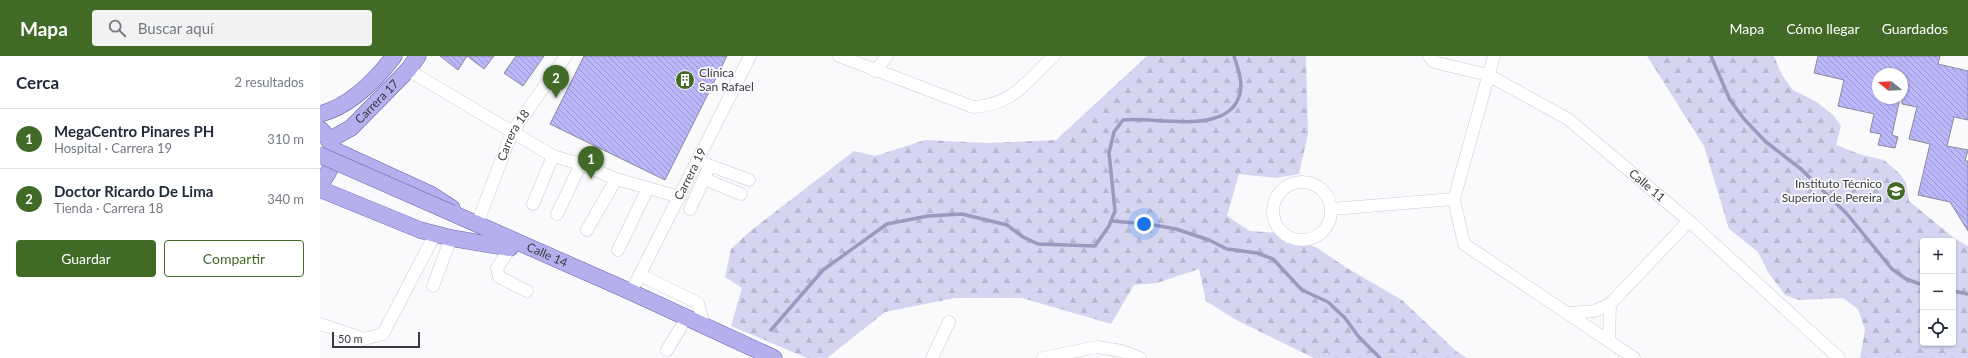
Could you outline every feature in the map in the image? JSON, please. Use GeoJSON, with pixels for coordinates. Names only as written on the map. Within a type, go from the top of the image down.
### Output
{"type":"FeatureCollection","features":[{"type":"Feature","properties":{"kind":"main road","name":"Carrera 17"},"geometry":{"type":"LineString","coordinates":[[325,143],[351,128],[408,70],[418,56]]}},
{"type":"Feature","properties":{"kind":"main road","name":"Carrera 17"},"geometry":{"type":"LineString","coordinates":[[320,114],[343,105],[364,90],[389,57]]}},
{"type":"Feature","properties":{"kind":"main road"},"geometry":{"type":"LineString","coordinates":[[320,183],[331,166],[325,143]]}},
{"type":"Feature","properties":{"kind":"main road"},"geometry":{"type":"LineString","coordinates":[[325,143],[430,194],[477,224]]}},
{"type":"Feature","properties":{"kind":"main road","name":"Calle 14"},"geometry":{"type":"LineString","coordinates":[[325,143],[450,218],[510,248],[749,358]]}},
{"type":"Feature","properties":{"kind":"main road","name":"Calle 14"},"geometry":{"type":"LineString","coordinates":[[320,167],[450,218],[477,224],[631,292],[774,358]]}},
{"type":"Feature","properties":{"kind":"main road"},"geometry":{"type":"LineString","coordinates":[[320,189],[339,195],[420,230],[443,236],[510,248]]}},
{"type":"Feature","properties":{"kind":"street","name":"Carrera 18"},"geometry":{"type":"LineString","coordinates":[[477,224],[512,132],[566,56]]}},
{"type":"Feature","properties":{"kind":"street","name":"Carrera 19"},"geometry":{"type":"LineString","coordinates":[[631,292],[750,56]]}},
{"type":"Feature","properties":{"kind":"street"},"geometry":{"type":"LineString","coordinates":[[839,56],[973,107],[989,106],[1004,101],[1031,79],[1054,56]]}},
{"type":"Feature","properties":{"kind":"street"},"geometry":{"type":"LineString","coordinates":[[874,70],[887,56]]}},
{"type":"Feature","properties":{"kind":"street","name":"Calle 11"},"geometry":{"type":"LineString","coordinates":[[1429,56],[1434,62],[1488,75],[1568,120],[1689,221],[1839,358]]}},
{"type":"Feature","properties":{"kind":"street"},"geometry":{"type":"LineString","coordinates":[[1494,56],[1454,199],[1464,244],[1634,358]]}},
{"type":"Feature","properties":{"kind":"street"},"geometry":{"type":"LineString","coordinates":[[408,70],[553,156],[581,164],[616,179],[680,197]]}},
{"type":"Feature","properties":{"kind":"street"},"geometry":{"type":"LineString","coordinates":[[533,204],[553,156]]}},
{"type":"Feature","properties":{"kind":"street"},"geometry":{"type":"LineString","coordinates":[[698,161],[709,167],[749,180]]}},
{"type":"Feature","properties":{"kind":"street"},"geometry":{"type":"LineString","coordinates":[[557,214],[581,164]]}},
{"type":"Feature","properties":{"kind":"street"},"geometry":{"type":"LineString","coordinates":[[690,209],[709,167]]}},
{"type":"Feature","properties":{"kind":"street"},"geometry":{"type":"LineString","coordinates":[[587,230],[616,179]]}},
{"type":"Feature","properties":{"kind":"street"},"geometry":{"type":"LineString","coordinates":[[704,179],[741,194]]}},
{"type":"Feature","properties":{"kind":"street"},"geometry":{"type":"LineString","coordinates":[[1302,181],[1317,184],[1325,191],[1330,199],[1332,209],[1331,219],[1327,227],[1312,239],[1302,240],[1293,239],[1281,231],[1274,219],[1273,210],[1275,200],[1280,191],[1288,185],[1302,181]]}},
{"type":"Feature","properties":{"kind":"street"},"geometry":{"type":"LineString","coordinates":[[618,250],[648,188]]}},
{"type":"Feature","properties":{"kind":"street"},"geometry":{"type":"LineString","coordinates":[[320,198],[339,195]]}},
{"type":"Feature","properties":{"kind":"street"},"geometry":{"type":"LineString","coordinates":[[1332,209],[1454,199]]}},
{"type":"Feature","properties":{"kind":"street"},"geometry":{"type":"LineString","coordinates":[[1569,313],[1595,311],[1610,304],[1689,221]]}},
{"type":"Feature","properties":{"kind":"street"},"geometry":{"type":"LineString","coordinates":[[433,286],[443,236]]}},
{"type":"Feature","properties":{"kind":"street"},"geometry":{"type":"LineString","coordinates":[[320,324],[364,339],[383,334],[443,236]]}},
{"type":"Feature","properties":{"kind":"street"},"geometry":{"type":"LineString","coordinates":[[510,248],[497,268],[499,277],[527,290]]}},
{"type":"Feature","properties":{"kind":"street"},"geometry":{"type":"LineString","coordinates":[[640,275],[698,303],[704,326]]}},
{"type":"Feature","properties":{"kind":"street"},"geometry":{"type":"LineString","coordinates":[[1609,340],[1610,304]]}},
{"type":"Feature","properties":{"kind":"street"},"geometry":{"type":"LineString","coordinates":[[932,358],[949,322]]}},
{"type":"Feature","properties":{"kind":"street"},"geometry":{"type":"LineString","coordinates":[[667,350],[681,326]]}},
{"type":"Feature","properties":{"kind":"street"},"geometry":{"type":"LineString","coordinates":[[1043,358],[1097,347],[1122,350],[1140,358]]}},
{"type":"Feature","properties":{"kind":"green space"},"geometry":{"type":"Polygon","coordinates":[[[1147,56],[1306,56],[1308,134],[1299,174],[1276,178],[1239,174],[1227,216],[1250,231],[1282,233],[1317,248],[1347,268],[1402,300],[1456,351],[1467,358],[1314,358],[1238,321],[1206,301],[1199,269],[1157,283],[1134,285],[1111,324],[1022,298],[955,298],[885,312],[827,358],[807,358],[731,326],[742,288],[725,277],[731,249],[749,232],[854,151],[875,156],[925,140],[986,143],[1056,140],[1147,56]]]}},
{"type":"Feature","properties":{"kind":"green space"},"geometry":{"type":"Polygon","coordinates":[[[1647,56],[1774,56],[1782,75],[1793,90],[1817,102],[1834,116],[1841,126],[1836,145],[1862,155],[1884,160],[1900,174],[1906,183],[1909,201],[1954,238],[1920,238],[1920,346],[1956,346],[1956,239],[1968,246],[1968,358],[1860,358],[1865,330],[1858,309],[1843,298],[1799,300],[1785,295],[1770,275],[1758,252],[1729,229],[1704,146],[1647,56]]]}},
{"type":"Feature","properties":{"kind":"building"},"geometry":{"type":"Polygon","coordinates":[[[440,56],[467,56],[458,70],[440,56]]]}},
{"type":"Feature","properties":{"kind":"building"},"geometry":{"type":"Polygon","coordinates":[[[467,56],[494,56],[484,69],[467,56]]]}},
{"type":"Feature","properties":{"kind":"building"},"geometry":{"type":"Polygon","coordinates":[[[516,56],[544,56],[523,86],[504,73],[516,56]]]}},
{"type":"Feature","properties":{"kind":"building"},"geometry":{"type":"Polygon","coordinates":[[[584,56],[727,56],[665,180],[550,124],[584,56]]]}},
{"type":"Feature","properties":{"kind":"building"},"geometry":{"type":"Polygon","coordinates":[[[1818,56],[1940,56],[1938,64],[1968,71],[1968,120],[1954,117],[1947,146],[1968,150],[1965,161],[1968,161],[1968,231],[1950,202],[1918,195],[1930,144],[1909,139],[1917,107],[1902,104],[1908,104],[1908,68],[1872,68],[1872,104],[1899,104],[1892,135],[1898,137],[1895,148],[1878,145],[1881,134],[1870,132],[1874,114],[1838,106],[1844,80],[1814,73],[1818,56]]]}},
{"type":"Feature","properties":{"kind":"waterway"},"geometry":{"type":"LineString","coordinates":[[771,330],[823,270],[887,224],[928,216],[962,214],[1007,225],[1023,237],[1038,244],[1095,246],[1109,226],[1115,211],[1109,153],[1114,132],[1123,120],[1194,121],[1211,119],[1226,113],[1236,103],[1241,86],[1240,74],[1234,56]]}},
{"type":"Feature","properties":{"kind":"waterway"},"geometry":{"type":"LineString","coordinates":[[1711,56],[1730,100],[1744,119],[1766,142],[1801,169],[1847,214],[1892,269],[1906,279],[1920,284]]}},
{"type":"Feature","properties":{"kind":"waterway"},"geometry":{"type":"LineString","coordinates":[[1111,221],[1148,224],[1176,229],[1209,240],[1227,249],[1257,253],[1273,259],[1302,290],[1328,302],[1345,318],[1358,336],[1380,358]]}},
{"type":"Feature","properties":{"kind":"waterway"},"geometry":{"type":"LineString","coordinates":[[1956,292],[1968,294]]}},
{"type":"Feature","properties":{"kind":"place","name":"Clínica San Rafael"},"geometry":{"type":"Point","coordinates":[685,80]}},
{"type":"Feature","properties":{"kind":"place","name":"Doctor Ricardo De Lima"},"geometry":{"type":"Point","coordinates":[556,98]}},
{"type":"Feature","properties":{"kind":"place","name":"MegaCentro Pinares PH"},"geometry":{"type":"Point","coordinates":[591,179]}},
{"type":"Feature","properties":{"kind":"place","name":"Instituto Técnico Superior de Pereira"},"geometry":{"type":"Point","coordinates":[1896,191]}}]}
